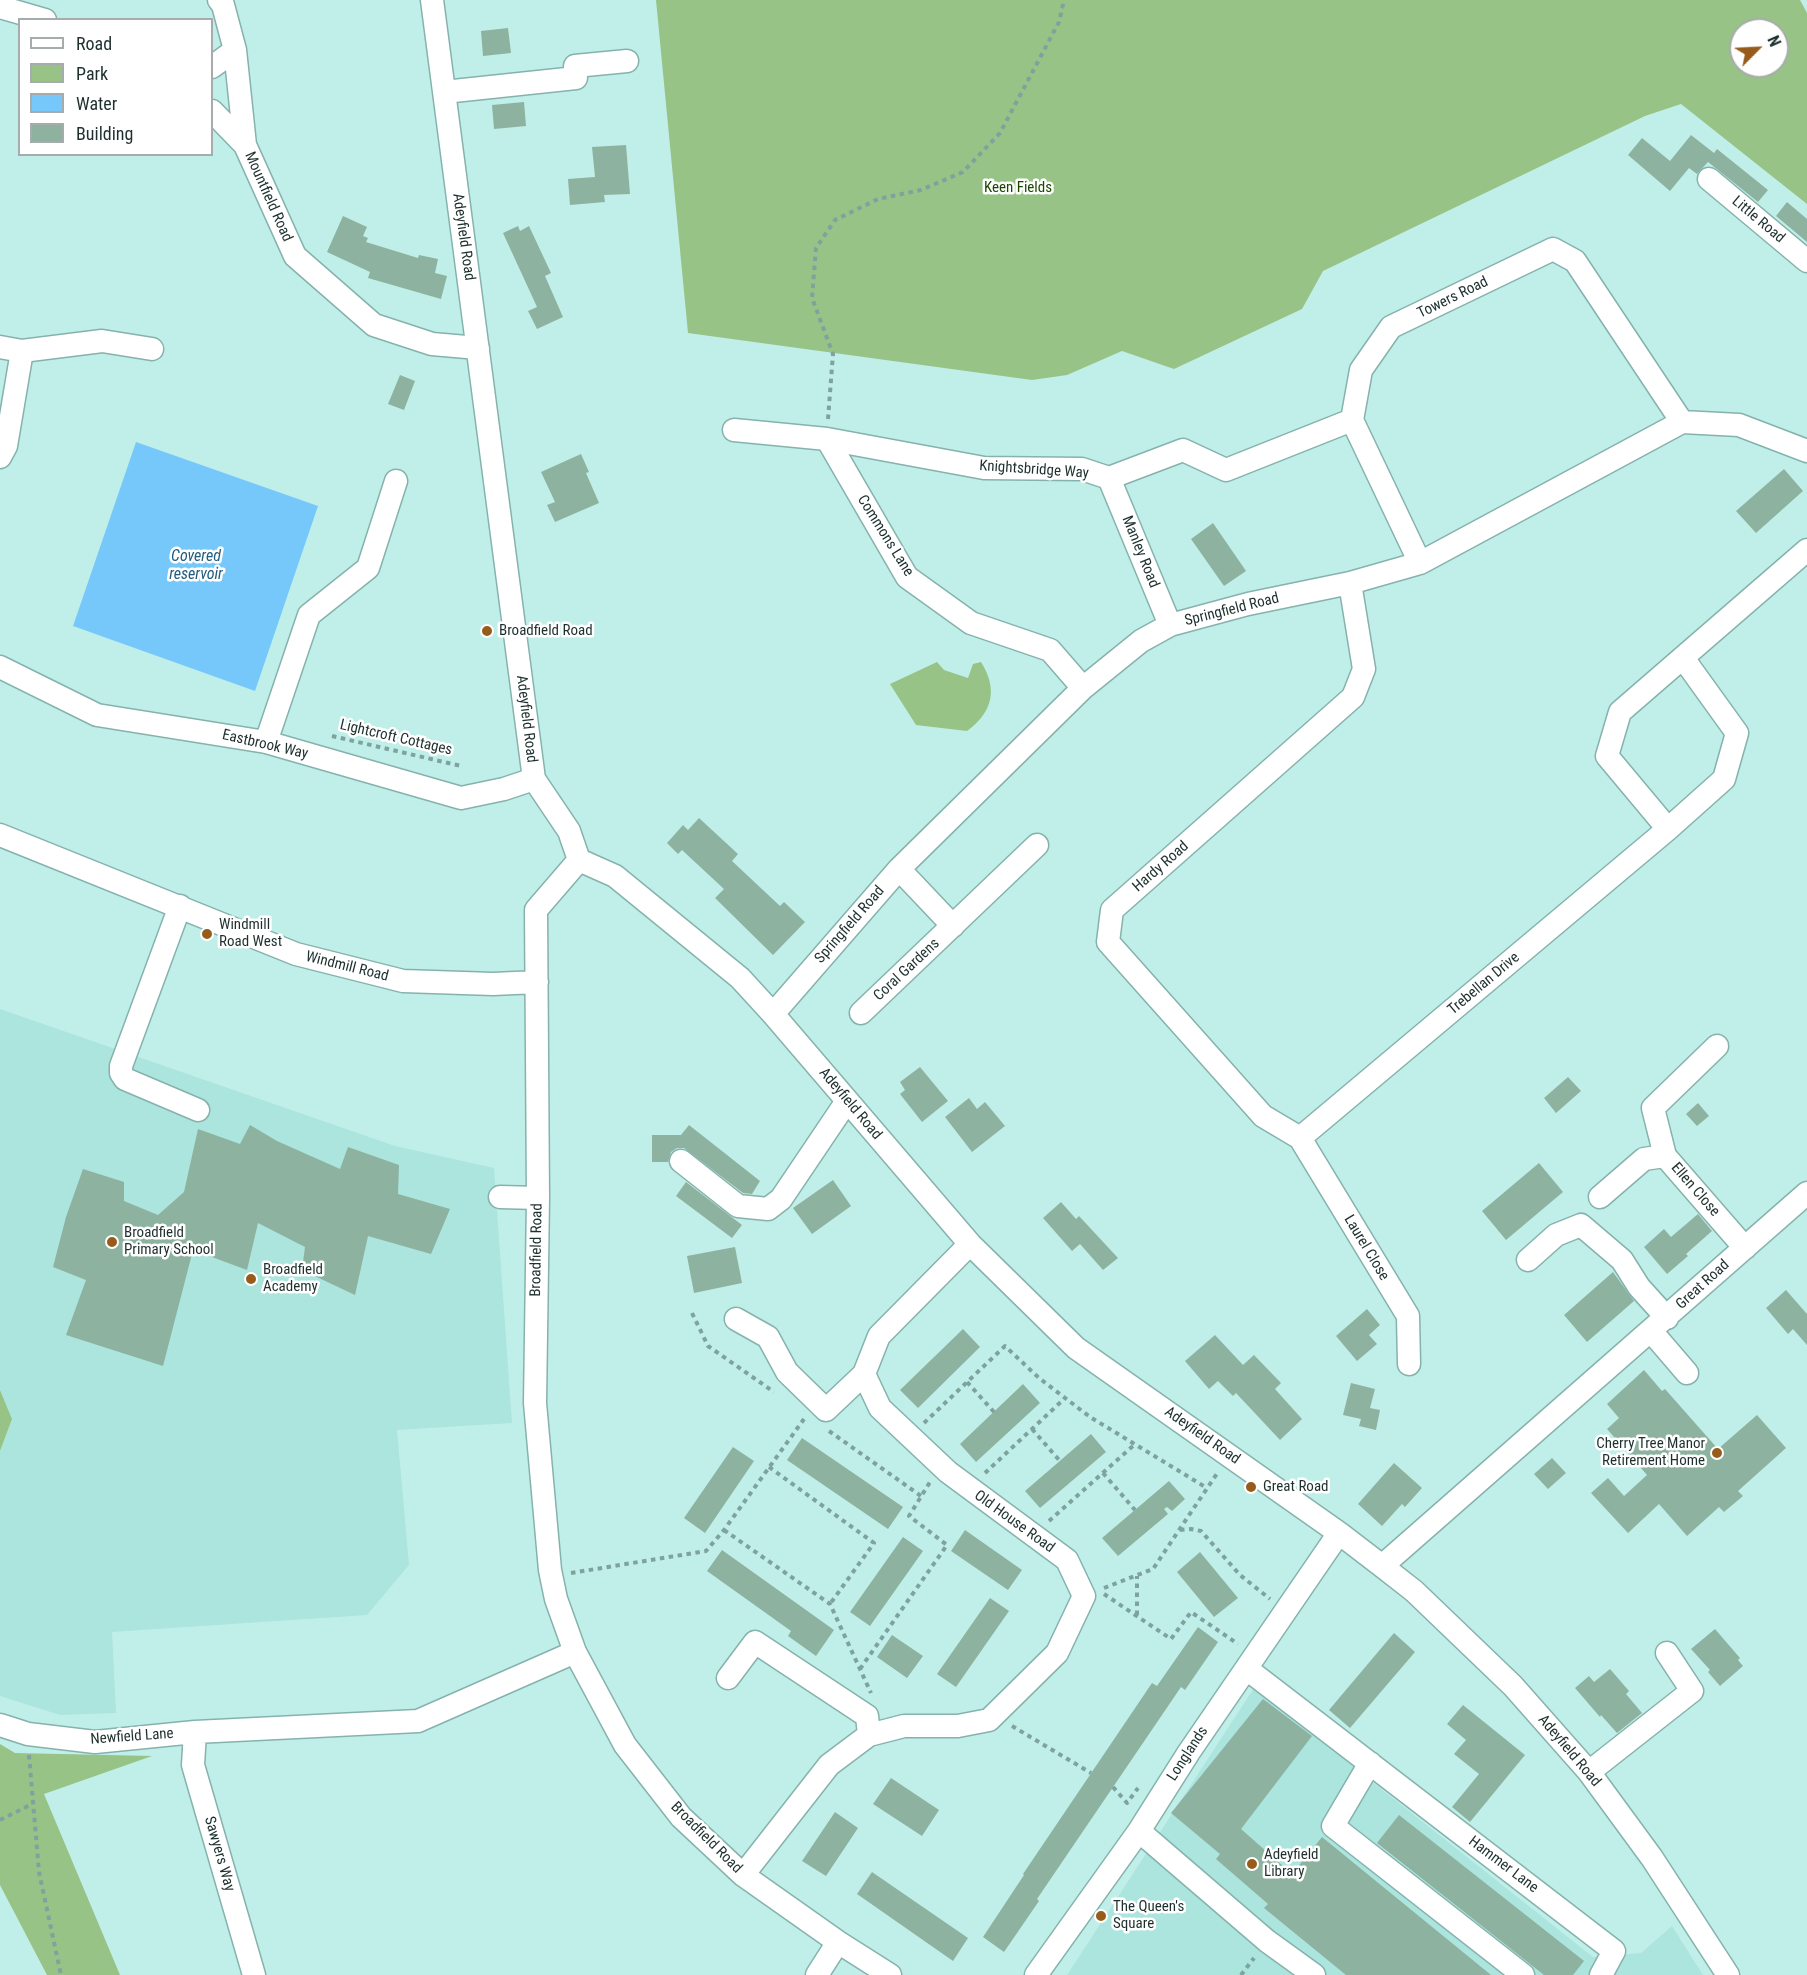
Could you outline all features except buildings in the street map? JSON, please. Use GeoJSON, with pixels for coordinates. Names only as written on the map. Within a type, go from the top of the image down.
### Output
{"type":"FeatureCollection","features":[{"type":"Feature","properties":{"kind":"street","name":"Mountfield Road"},"geometry":{"type":"LineString","coordinates":[[219,0],[223,5],[235,51],[245,145],[295,256],[375,325],[432,344],[478,348]]}},
{"type":"Feature","properties":{"kind":"street","name":"Adeyfield Road"},"geometry":{"type":"LineString","coordinates":[[432,0],[534,779],[569,831],[579,860],[615,876],[740,978],[970,1245],[1076,1348],[1339,1533],[1382,1566],[1414,1591],[1513,1686],[1588,1772],[1652,1858],[1728,1975]]}},
{"type":"Feature","properties":{"kind":"street"},"geometry":{"type":"LineString","coordinates":[[0,7],[38,18]]}},
{"type":"Feature","properties":{"kind":"street"},"geometry":{"type":"LineString","coordinates":[[213,67],[235,51]]}},
{"type":"Feature","properties":{"kind":"street"},"geometry":{"type":"LineString","coordinates":[[444,92],[576,78],[575,66],[627,61]]}},
{"type":"Feature","properties":{"kind":"street"},"geometry":{"type":"LineString","coordinates":[[213,112],[245,145]]}},
{"type":"Feature","properties":{"kind":"street","name":"Little Road"},"geometry":{"type":"LineString","coordinates":[[1708,179],[1807,261]]}},
{"type":"Feature","properties":{"kind":"street","name":"Towers Road"},"geometry":{"type":"LineString","coordinates":[[1352,420],[1361,370],[1391,327],[1553,249],[1575,261],[1682,422]]}},
{"type":"Feature","properties":{"kind":"street"},"geometry":{"type":"LineString","coordinates":[[0,458],[6,446],[11,349],[102,341],[152,349]]}},
{"type":"Feature","properties":{"kind":"street"},"geometry":{"type":"LineString","coordinates":[[1352,420],[1420,563]]}},
{"type":"Feature","properties":{"kind":"street","name":"Knightsbridge Way"},"geometry":{"type":"LineString","coordinates":[[734,430],[827,439],[984,468],[1082,470],[1109,478],[1183,450],[1226,470],[1352,420]]}},
{"type":"Feature","properties":{"kind":"street"},"geometry":{"type":"LineString","coordinates":[[1682,422],[1739,425],[1807,451]]}},
{"type":"Feature","properties":{"kind":"street","name":"Springfield Road"},"geometry":{"type":"LineString","coordinates":[[773,1014],[899,869],[1083,688],[1141,640],[1170,625],[1248,604],[1350,583],[1420,563],[1682,422]]}},
{"type":"Feature","properties":{"kind":"street","name":"Commons Lane"},"geometry":{"type":"LineString","coordinates":[[827,439],[907,577],[971,623],[1050,650],[1083,688]]}},
{"type":"Feature","properties":{"kind":"street","name":"Manley Road"},"geometry":{"type":"LineString","coordinates":[[1109,478],[1170,625]]}},
{"type":"Feature","properties":{"kind":"street"},"geometry":{"type":"LineString","coordinates":[[266,742],[309,615],[368,568],[396,481]]}},
{"type":"Feature","properties":{"kind":"street"},"geometry":{"type":"LineString","coordinates":[[1668,829],[1607,756],[1620,712],[1807,550]]}},
{"type":"Feature","properties":{"kind":"street","name":"Hardy Road"},"geometry":{"type":"LineString","coordinates":[[1300,1138],[1263,1116],[1107,942],[1113,910],[1353,697],[1364,669],[1350,583]]}},
{"type":"Feature","properties":{"kind":"street","name":"Trebellan Drive"},"geometry":{"type":"LineString","coordinates":[[1300,1138],[1668,829],[1724,779],[1737,733],[1683,658]]}},
{"type":"Feature","properties":{"kind":"street","name":"Eastbrook Way"},"geometry":{"type":"LineString","coordinates":[[0,667],[97,715],[266,742],[461,798],[504,789],[534,779]]}},
{"type":"Feature","properties":{"kind":"street","name":"Windmill Road"},"geometry":{"type":"LineString","coordinates":[[0,835],[296,954],[404,981],[493,984],[537,982]]}},
{"type":"Feature","properties":{"kind":"street","name":"Coral Gardens"},"geometry":{"type":"LineString","coordinates":[[861,1013],[1037,844]]}},
{"type":"Feature","properties":{"kind":"street","name":"Broadfield Road"},"geometry":{"type":"LineString","coordinates":[[579,860],[536,910],[538,1198],[535,1404],[538,1456],[556,1599],[574,1652],[625,1745],[681,1817],[743,1875],[838,1942],[890,1975]]}},
{"type":"Feature","properties":{"kind":"street","name":"Coral Gardens"},"geometry":{"type":"LineString","coordinates":[[899,869],[953,926]]}},
{"type":"Feature","properties":{"kind":"street"},"geometry":{"type":"LineString","coordinates":[[180,906],[121,1066],[121,1073],[125,1079],[198,1110]]}},
{"type":"Feature","properties":{"kind":"street","name":"Ellen Close"},"geometry":{"type":"LineString","coordinates":[[1717,1046],[1653,1108],[1665,1156],[1745,1248]]}},
{"type":"Feature","properties":{"kind":"street"},"geometry":{"type":"LineString","coordinates":[[681,1161],[738,1206],[768,1209],[781,1199],[847,1101]]}},
{"type":"Feature","properties":{"kind":"street","name":"Laurel Close"},"geometry":{"type":"LineString","coordinates":[[1300,1138],[1408,1316],[1409,1364]]}},
{"type":"Feature","properties":{"kind":"street"},"geometry":{"type":"LineString","coordinates":[[1600,1197],[1644,1159],[1665,1156]]}},
{"type":"Feature","properties":{"kind":"street","name":"Great Road"},"geometry":{"type":"LineString","coordinates":[[1382,1566],[1807,1193]]}},
{"type":"Feature","properties":{"kind":"street"},"geometry":{"type":"LineString","coordinates":[[500,1197],[538,1198]]}},
{"type":"Feature","properties":{"kind":"street"},"geometry":{"type":"LineString","coordinates":[[1528,1260],[1556,1235],[1581,1225],[1622,1260],[1687,1373]]}},
{"type":"Feature","properties":{"kind":"street"},"geometry":{"type":"LineString","coordinates":[[736,1319],[768,1337],[787,1372],[826,1410],[864,1374],[879,1336],[970,1245]]}},
{"type":"Feature","properties":{"kind":"street","name":"Old House Road"},"geometry":{"type":"LineString","coordinates":[[743,1875],[829,1765],[869,1735],[904,1726],[958,1726],[989,1720],[1057,1653],[1084,1596],[1067,1560],[948,1472],[880,1408],[864,1374]]}},
{"type":"Feature","properties":{"kind":"street","name":"Longlands"},"geometry":{"type":"LineString","coordinates":[[1036,1975],[1139,1831],[1189,1752],[1339,1533]]}},
{"type":"Feature","properties":{"kind":"street"},"geometry":{"type":"LineString","coordinates":[[728,1678],[755,1642],[867,1716],[869,1735]]}},
{"type":"Feature","properties":{"kind":"street"},"geometry":{"type":"LineString","coordinates":[[195,1732],[418,1721],[574,1652]]}},
{"type":"Feature","properties":{"kind":"street"},"geometry":{"type":"LineString","coordinates":[[1588,1772],[1692,1691],[1667,1653]]}},
{"type":"Feature","properties":{"kind":"street","name":"Hammer Lane"},"geometry":{"type":"LineString","coordinates":[[1251,1662],[1370,1763],[1614,1951],[1602,1975]]}},
{"type":"Feature","properties":{"kind":"street","name":"Newfield Lane"},"geometry":{"type":"LineString","coordinates":[[0,1725],[28,1734],[94,1742],[195,1732]]}},
{"type":"Feature","properties":{"kind":"street","name":"Sawyers Way"},"geometry":{"type":"LineString","coordinates":[[195,1732],[193,1765],[254,1975]]}},
{"type":"Feature","properties":{"kind":"street"},"geometry":{"type":"LineString","coordinates":[[0,1745],[28,1734]]}},
{"type":"Feature","properties":{"kind":"street"},"geometry":{"type":"LineString","coordinates":[[1370,1763],[1333,1826],[1524,1975]]}},
{"type":"Feature","properties":{"kind":"street"},"geometry":{"type":"LineString","coordinates":[[1139,1831],[1267,1941],[1314,1975]]}},
{"type":"Feature","properties":{"kind":"street"},"geometry":{"type":"LineString","coordinates":[[817,1975],[838,1942]]}},
{"type":"Feature","properties":{"kind":"path"},"geometry":{"type":"LineString","coordinates":[[827,439],[834,354],[812,298],[816,248],[835,220],[878,199],[921,190],[963,172],[1000,133],[1059,22],[1064,0]]}},
{"type":"Feature","properties":{"kind":"path","name":"Lightcroft Cottages"},"geometry":{"type":"LineString","coordinates":[[325,735],[461,766]]}},
{"type":"Feature","properties":{"kind":"path"},"geometry":{"type":"LineString","coordinates":[[692,1313],[708,1346],[780,1396]]}},
{"type":"Feature","properties":{"kind":"path"},"geometry":{"type":"LineString","coordinates":[[910,1436],[1005,1346],[1064,1399],[1134,1445],[1207,1488]]}},
{"type":"Feature","properties":{"kind":"path"},"geometry":{"type":"LineString","coordinates":[[967,1382],[994,1412]]}},
{"type":"Feature","properties":{"kind":"path"},"geometry":{"type":"LineString","coordinates":[[969,1488],[1064,1399]]}},
{"type":"Feature","properties":{"kind":"path"},"geometry":{"type":"LineString","coordinates":[[552,1576],[706,1551],[724,1530],[817,1401]]}},
{"type":"Feature","properties":{"kind":"path"},"geometry":{"type":"LineString","coordinates":[[826,1428],[921,1496]]}},
{"type":"Feature","properties":{"kind":"path"},"geometry":{"type":"LineString","coordinates":[[1032,1429],[1060,1461]]}},
{"type":"Feature","properties":{"kind":"path"},"geometry":{"type":"LineString","coordinates":[[1033,1535],[1134,1445]]}},
{"type":"Feature","properties":{"kind":"path"},"geometry":{"type":"LineString","coordinates":[[1229,1455],[1153,1569],[1099,1590],[1171,1639],[1191,1612],[1251,1662]]}},
{"type":"Feature","properties":{"kind":"path"},"geometry":{"type":"LineString","coordinates":[[769,1467],[874,1543],[830,1604]]}},
{"type":"Feature","properties":{"kind":"path"},"geometry":{"type":"LineString","coordinates":[[1103,1473],[1135,1510]]}},
{"type":"Feature","properties":{"kind":"path"},"geometry":{"type":"LineString","coordinates":[[860,1670],[947,1545],[909,1516],[934,1476]]}},
{"type":"Feature","properties":{"kind":"path"},"geometry":{"type":"LineString","coordinates":[[724,1530],[830,1604],[874,1700]]}},
{"type":"Feature","properties":{"kind":"path"},"geometry":{"type":"LineString","coordinates":[[1179,1530],[1201,1531],[1240,1575],[1286,1611]]}},
{"type":"Feature","properties":{"kind":"path"},"geometry":{"type":"LineString","coordinates":[[1137,1576],[1137,1616]]}},
{"type":"Feature","properties":{"kind":"path"},"geometry":{"type":"LineString","coordinates":[[998,1711],[1003,1720],[1091,1773]]}},
{"type":"Feature","properties":{"kind":"path"},"geometry":{"type":"LineString","coordinates":[[28,1734],[39,1872],[61,1975]]}},
{"type":"Feature","properties":{"kind":"path"},"geometry":{"type":"LineString","coordinates":[[0,1820],[32,1804]]}},
{"type":"Feature","properties":{"kind":"shaded area","name":"Broadfield Academy"},"geometry":{"type":"Polygon","coordinates":[[[0,1009],[395,1146],[494,1168],[512,1423],[397,1430],[409,1565],[367,1615],[112,1632],[116,1713],[60,1715],[0,1696],[0,1451],[12,1419],[0,1390],[0,1009]]]}},
{"type":"Feature","properties":{"kind":"shaded area"},"geometry":{"type":"Polygon","coordinates":[[[1254,1688],[1593,1957],[1641,1953],[1672,1926],[1703,1975],[1067,1975],[1254,1688]]]}},
{"type":"Feature","properties":{"kind":"green space","name":"Keen Fields"},"geometry":{"type":"Polygon","coordinates":[[[656,0],[1800,0],[1807,13],[1807,204],[1681,104],[1645,116],[1323,271],[1302,309],[1174,369],[1122,351],[1067,375],[1032,380],[688,333],[656,0]]]}},
{"type":"Feature","properties":{"kind":"green space"},"geometry":{"type":"Polygon","coordinates":[[[937,662],[944,670],[968,678],[973,664],[981,662],[986,672],[990,682],[990,700],[983,716],[967,731],[916,725],[890,684],[937,662]]]}},
{"type":"Feature","properties":{"kind":"green space"},"geometry":{"type":"Polygon","coordinates":[[[0,1390],[12,1419],[0,1451],[0,1390]]]}},
{"type":"Feature","properties":{"kind":"green space"},"geometry":{"type":"Polygon","coordinates":[[[0,1744],[15,1753],[152,1756],[44,1794],[120,1975],[47,1975],[0,1885],[0,1744]]]}},
{"type":"Feature","properties":{"kind":"water","name":"Covered reservoir"},"geometry":{"type":"Polygon","coordinates":[[[136,442],[318,506],[255,691],[73,626],[136,442]]]}},
{"type":"Feature","properties":{"kind":"place","name":"Broadfield Road"},"geometry":{"type":"Point","coordinates":[487,631]}},
{"type":"Feature","properties":{"kind":"place","name":"Windmill Road West"},"geometry":{"type":"Point","coordinates":[207,934]}},
{"type":"Feature","properties":{"kind":"place","name":"Broadfield Primary School"},"geometry":{"type":"Point","coordinates":[112,1242]}},
{"type":"Feature","properties":{"kind":"place","name":"Broadfield Academy"},"geometry":{"type":"Point","coordinates":[251,1279]}},
{"type":"Feature","properties":{"kind":"place","name":"Cherry Tree Manor Retirement Home"},"geometry":{"type":"Point","coordinates":[1717,1453]}},
{"type":"Feature","properties":{"kind":"place","name":"Great Road"},"geometry":{"type":"Point","coordinates":[1251,1487]}},
{"type":"Feature","properties":{"kind":"place","name":"Adeyfield Library"},"geometry":{"type":"Point","coordinates":[1252,1864]}},
{"type":"Feature","properties":{"kind":"place","name":"The Queen's Square"},"geometry":{"type":"Point","coordinates":[1101,1916]}}]}
